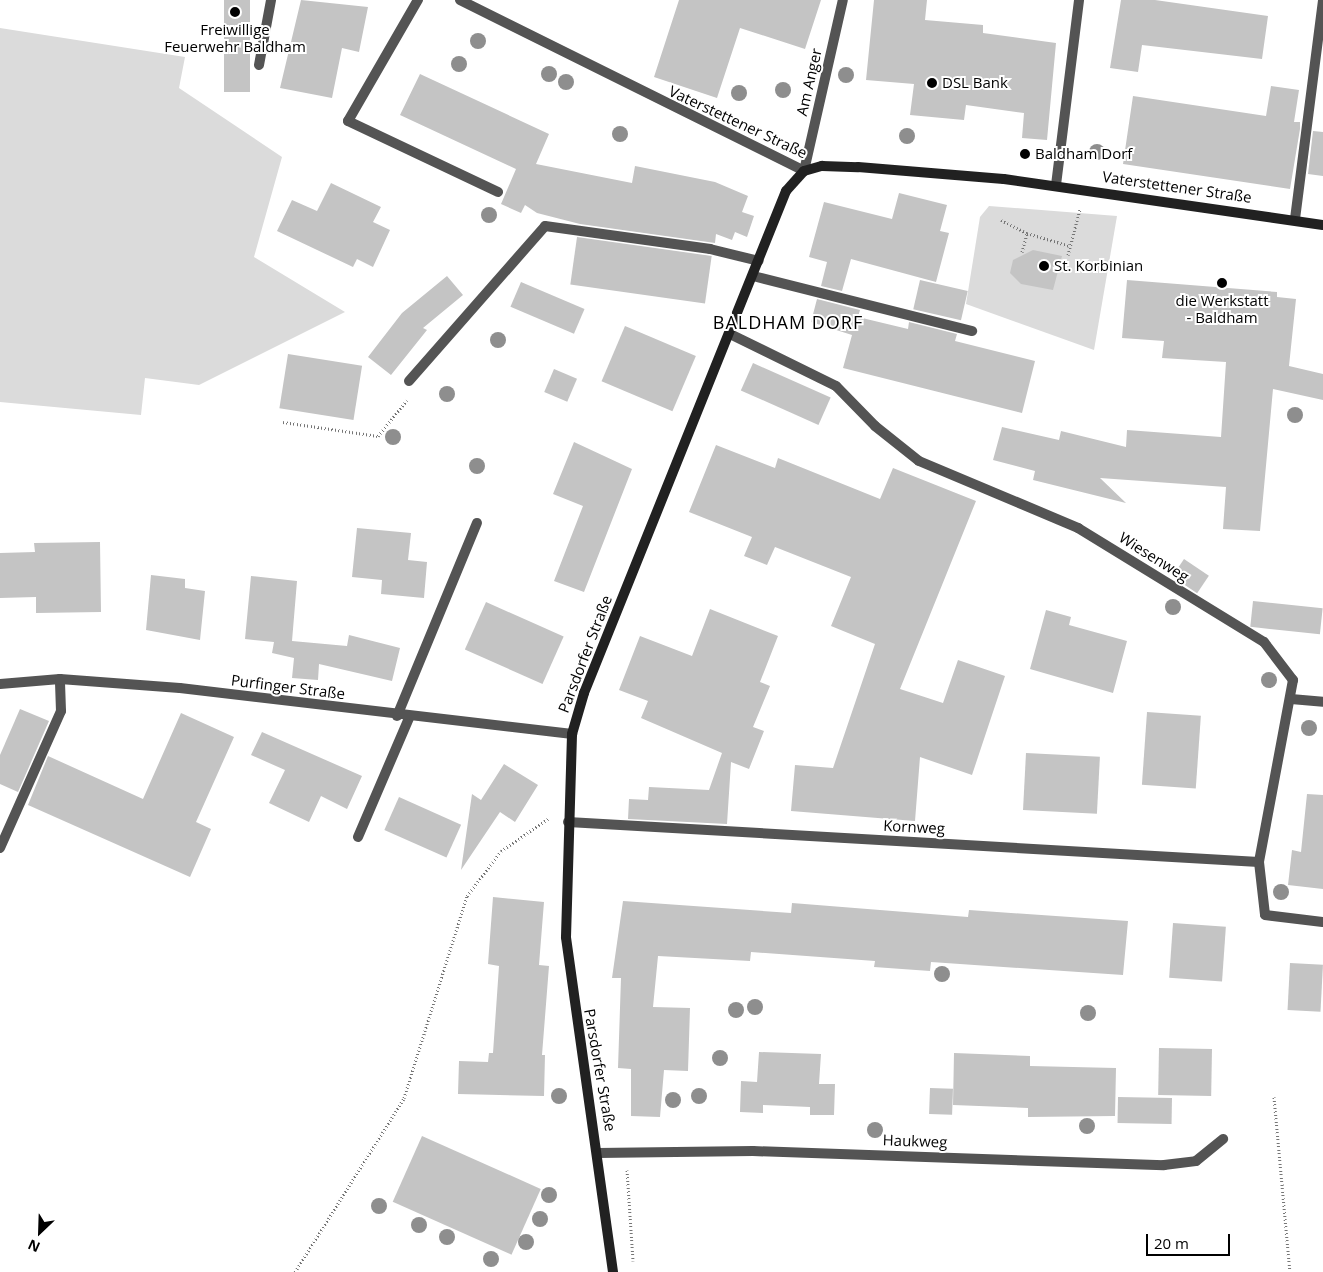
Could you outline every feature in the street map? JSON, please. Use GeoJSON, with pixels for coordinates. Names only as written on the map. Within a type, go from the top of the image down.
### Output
{"type":"FeatureCollection","features":[{"type":"Feature","properties":{"kind":"street"},"geometry":{"type":"LineString","coordinates":[[259,65],[270,0]]}},
{"type":"Feature","properties":{"kind":"street"},"geometry":{"type":"LineString","coordinates":[[418,0],[348,122],[498,192]]}},
{"type":"Feature","properties":{"kind":"street","name":"Vaterstettener Straße"},"geometry":{"type":"LineString","coordinates":[[460,0],[804,171],[822,166],[858,167],[1056,185],[1295,219],[1323,225]]}},
{"type":"Feature","properties":{"kind":"street","name":"Am Anger"},"geometry":{"type":"LineString","coordinates":[[804,171],[843,0]]}},
{"type":"Feature","properties":{"kind":"street"},"geometry":{"type":"LineString","coordinates":[[1056,185],[1079,0]]}},
{"type":"Feature","properties":{"kind":"street"},"geometry":{"type":"LineString","coordinates":[[1295,219],[1323,0]]}},
{"type":"Feature","properties":{"kind":"street","name":"Parsdorfer Straße"},"geometry":{"type":"LineString","coordinates":[[613,1272],[598,1153],[569,972],[568,822],[572,734],[584,694],[786,191],[804,171]]}},
{"type":"Feature","properties":{"kind":"street"},"geometry":{"type":"LineString","coordinates":[[409,381],[545,226],[759,261]]}},
{"type":"Feature","properties":{"kind":"street"},"geometry":{"type":"LineString","coordinates":[[753,276],[972,331]]}},
{"type":"Feature","properties":{"kind":"street","name":"Wiesenweg"},"geometry":{"type":"LineString","coordinates":[[730,334],[836,386],[876,426],[919,461],[1078,528],[1264,642],[1293,680],[1291,699],[1259,862],[1265,915],[1323,922]]}},
{"type":"Feature","properties":{"kind":"street"},"geometry":{"type":"LineString","coordinates":[[397,716],[477,523]]}},
{"type":"Feature","properties":{"kind":"street"},"geometry":{"type":"LineString","coordinates":[[0,848],[61,711],[60,679]]}},
{"type":"Feature","properties":{"kind":"street","name":"Purfinger Straße"},"geometry":{"type":"LineString","coordinates":[[0,684],[60,679],[180,688],[408,718],[572,734]]}},
{"type":"Feature","properties":{"kind":"street"},"geometry":{"type":"LineString","coordinates":[[1291,699],[1323,702]]}},
{"type":"Feature","properties":{"kind":"street"},"geometry":{"type":"LineString","coordinates":[[358,836],[408,718]]}},
{"type":"Feature","properties":{"kind":"street","name":"Kornweg"},"geometry":{"type":"LineString","coordinates":[[568,822],[1259,862]]}},
{"type":"Feature","properties":{"kind":"street","name":"Haukweg"},"geometry":{"type":"LineString","coordinates":[[598,1153],[753,1151],[1164,1165],[1196,1161],[1223,1139]]}},
{"type":"Feature","properties":{"kind":"path"},"geometry":{"type":"LineString","coordinates":[[1068,255],[1080,207]]}},
{"type":"Feature","properties":{"kind":"path"},"geometry":{"type":"LineString","coordinates":[[1001,220],[1027,233],[1070,246]]}},
{"type":"Feature","properties":{"kind":"path"},"geometry":{"type":"LineString","coordinates":[[1022,252],[1027,233]]}},
{"type":"Feature","properties":{"kind":"path"},"geometry":{"type":"LineString","coordinates":[[284,422],[378,436],[412,395],[409,381]]}},
{"type":"Feature","properties":{"kind":"path"},"geometry":{"type":"LineString","coordinates":[[295,1272],[404,1098],[467,896],[502,851],[527,830],[569,808]]}},
{"type":"Feature","properties":{"kind":"path"},"geometry":{"type":"LineString","coordinates":[[1274,1097],[1290,1272]]}},
{"type":"Feature","properties":{"kind":"path"},"geometry":{"type":"LineString","coordinates":[[624,1152],[634,1272]]}},
{"type":"Feature","properties":{"kind":"shaded area"},"geometry":{"type":"Polygon","coordinates":[[[0,28],[185,57],[179,88],[282,157],[254,257],[345,312],[199,385],[145,378],[141,415],[0,402],[0,28]]]}},
{"type":"Feature","properties":{"kind":"shaded area"},"geometry":{"type":"Polygon","coordinates":[[[989,206],[1117,216],[1094,350],[966,304],[980,217],[989,206]]]}},
{"type":"Feature","properties":{"kind":"building"},"geometry":{"type":"Polygon","coordinates":[[[224,0],[250,0],[250,92],[224,92],[224,0]]]}},
{"type":"Feature","properties":{"kind":"building"},"geometry":{"type":"Polygon","coordinates":[[[301,0],[368,7],[359,52],[342,48],[332,98],[280,88],[301,0]]]}},
{"type":"Feature","properties":{"kind":"building"},"geometry":{"type":"Polygon","coordinates":[[[679,0],[821,0],[805,49],[740,28],[717,98],[654,77],[679,0]]]}},
{"type":"Feature","properties":{"kind":"building"},"geometry":{"type":"Polygon","coordinates":[[[874,0],[927,0],[925,20],[983,25],[983,33],[1056,43],[1047,140],[1022,138],[1024,113],[966,105],[964,120],[910,115],[914,84],[866,80],[874,0]]]}},
{"type":"Feature","properties":{"kind":"building"},"geometry":{"type":"Polygon","coordinates":[[[1121,0],[1155,0],[1268,16],[1262,59],[1142,45],[1138,72],[1110,68],[1121,0]]]}},
{"type":"Feature","properties":{"kind":"building"},"geometry":{"type":"Polygon","coordinates":[[[420,74],[549,134],[536,164],[632,183],[635,166],[715,182],[748,196],[742,212],[754,216],[747,237],[735,232],[732,240],[716,234],[715,243],[580,224],[537,213],[525,205],[521,213],[501,204],[516,169],[400,115],[420,74]]]}},
{"type":"Feature","properties":{"kind":"building"},"geometry":{"type":"Polygon","coordinates":[[[1271,86],[1299,90],[1294,122],[1300,122],[1300,129],[1290,189],[1123,164],[1133,96],[1266,116],[1271,86]]]}},
{"type":"Feature","properties":{"kind":"building"},"geometry":{"type":"Polygon","coordinates":[[[1313,131],[1323,132],[1323,176],[1308,174],[1313,131]]]}},
{"type":"Feature","properties":{"kind":"building"},"geometry":{"type":"Polygon","coordinates":[[[331,183],[381,207],[373,222],[390,230],[373,267],[357,259],[353,267],[277,231],[292,200],[317,211],[331,183]]]}},
{"type":"Feature","properties":{"kind":"building"},"geometry":{"type":"Polygon","coordinates":[[[899,193],[947,205],[940,231],[949,233],[936,282],[851,259],[842,291],[821,286],[827,262],[809,257],[824,202],[892,219],[899,193]]]}},
{"type":"Feature","properties":{"kind":"building"},"geometry":{"type":"Polygon","coordinates":[[[577,237],[712,256],[705,303],[570,285],[577,237]]]}},
{"type":"Feature","properties":{"kind":"building","name":"St. Korbinian"},"geometry":{"type":"Polygon","coordinates":[[[1033,250],[1062,256],[1053,290],[1021,284],[1010,273],[1013,260],[1033,250]]]}},
{"type":"Feature","properties":{"kind":"building"},"geometry":{"type":"Polygon","coordinates":[[[447,276],[463,295],[423,328],[427,330],[391,375],[368,357],[402,313],[447,276]]]}},
{"type":"Feature","properties":{"kind":"building"},"geometry":{"type":"Polygon","coordinates":[[[920,280],[968,291],[961,320],[913,309],[920,280]]]}},
{"type":"Feature","properties":{"kind":"building"},"geometry":{"type":"Polygon","coordinates":[[[1127,280],[1277,292],[1277,297],[1296,299],[1289,366],[1323,374],[1323,400],[1273,389],[1260,531],[1223,529],[1226,487],[1100,478],[1126,503],[1033,480],[1035,471],[993,460],[1002,427],[1059,440],[1061,431],[1126,447],[1127,430],[1221,437],[1226,362],[1162,358],[1164,341],[1122,338],[1127,280]]]}},
{"type":"Feature","properties":{"kind":"building"},"geometry":{"type":"Polygon","coordinates":[[[521,282],[585,309],[574,334],[510,307],[521,282]]]}},
{"type":"Feature","properties":{"kind":"building"},"geometry":{"type":"Polygon","coordinates":[[[817,299],[860,310],[858,317],[908,329],[909,322],[957,334],[955,341],[1035,361],[1022,413],[843,368],[852,335],[811,322],[817,299]]]}},
{"type":"Feature","properties":{"kind":"building"},"geometry":{"type":"Polygon","coordinates":[[[625,326],[696,356],[672,411],[602,381],[625,326]]]}},
{"type":"Feature","properties":{"kind":"building"},"geometry":{"type":"Polygon","coordinates":[[[288,354],[362,366],[353,420],[279,408],[288,354]]]}},
{"type":"Feature","properties":{"kind":"building"},"geometry":{"type":"Polygon","coordinates":[[[753,363],[831,398],[818,425],[741,390],[753,363]]]}},
{"type":"Feature","properties":{"kind":"building"},"geometry":{"type":"Polygon","coordinates":[[[554,369],[577,379],[567,402],[544,392],[554,369]]]}},
{"type":"Feature","properties":{"kind":"building"},"geometry":{"type":"Polygon","coordinates":[[[574,442],[632,469],[584,592],[554,581],[583,506],[553,494],[574,442]]]}},
{"type":"Feature","properties":{"kind":"building"},"geometry":{"type":"Polygon","coordinates":[[[716,445],[775,468],[778,458],[880,499],[893,468],[976,501],[900,689],[943,703],[958,660],[1005,676],[972,775],[920,757],[915,821],[791,811],[795,765],[833,768],[875,644],[831,626],[851,577],[775,547],[767,565],[744,556],[752,537],[689,512],[716,445]]]}},
{"type":"Feature","properties":{"kind":"building"},"geometry":{"type":"Polygon","coordinates":[[[357,528],[411,533],[408,560],[427,562],[424,598],[381,594],[382,580],[352,577],[357,528]]]}},
{"type":"Feature","properties":{"kind":"building"},"geometry":{"type":"Polygon","coordinates":[[[100,542],[101,612],[36,613],[36,597],[0,598],[0,553],[35,552],[34,543],[100,542]]]}},
{"type":"Feature","properties":{"kind":"building"},"geometry":{"type":"Polygon","coordinates":[[[1184,559],[1209,576],[1197,593],[1172,576],[1184,559]]]}},
{"type":"Feature","properties":{"kind":"building"},"geometry":{"type":"Polygon","coordinates":[[[151,575],[185,579],[185,588],[205,591],[200,640],[146,630],[151,575]]]}},
{"type":"Feature","properties":{"kind":"building"},"geometry":{"type":"Polygon","coordinates":[[[251,576],[297,581],[292,641],[347,646],[349,635],[400,648],[392,681],[319,664],[318,680],[292,678],[294,658],[272,653],[274,642],[245,639],[251,576]]]}},
{"type":"Feature","properties":{"kind":"building"},"geometry":{"type":"Polygon","coordinates":[[[1253,601],[1323,608],[1320,634],[1250,627],[1253,601]]]}},
{"type":"Feature","properties":{"kind":"building"},"geometry":{"type":"Polygon","coordinates":[[[486,602],[564,637],[543,684],[465,650],[486,602]]]}},
{"type":"Feature","properties":{"kind":"building"},"geometry":{"type":"Polygon","coordinates":[[[710,609],[778,636],[760,682],[770,686],[753,727],[764,731],[749,769],[731,762],[727,824],[628,819],[629,799],[648,800],[649,787],[709,790],[722,753],[641,718],[648,701],[619,690],[640,636],[692,656],[710,609]]]}},
{"type":"Feature","properties":{"kind":"building"},"geometry":{"type":"Polygon","coordinates":[[[1046,610],[1071,617],[1069,625],[1127,641],[1113,693],[1030,669],[1046,610]]]}},
{"type":"Feature","properties":{"kind":"building"},"geometry":{"type":"Polygon","coordinates":[[[20,709],[49,721],[18,792],[0,784],[0,755],[20,709]]]}},
{"type":"Feature","properties":{"kind":"building"},"geometry":{"type":"Polygon","coordinates":[[[1147,712],[1201,716],[1196,789],[1142,785],[1147,712]]]}},
{"type":"Feature","properties":{"kind":"building"},"geometry":{"type":"Polygon","coordinates":[[[181,713],[234,737],[196,822],[211,829],[190,877],[28,805],[48,756],[143,799],[181,713]]]}},
{"type":"Feature","properties":{"kind":"building"},"geometry":{"type":"Polygon","coordinates":[[[262,732],[362,776],[347,809],[321,796],[309,822],[269,803],[285,770],[251,755],[262,732]]]}},
{"type":"Feature","properties":{"kind":"building"},"geometry":{"type":"Polygon","coordinates":[[[1026,753],[1100,757],[1097,814],[1023,810],[1026,753]]]}},
{"type":"Feature","properties":{"kind":"building"},"geometry":{"type":"Polygon","coordinates":[[[504,764],[538,785],[515,822],[500,812],[461,870],[472,794],[481,800],[504,764]]]}},
{"type":"Feature","properties":{"kind":"building"},"geometry":{"type":"Polygon","coordinates":[[[1307,794],[1323,795],[1323,889],[1288,885],[1292,850],[1301,852],[1307,794]]]}},
{"type":"Feature","properties":{"kind":"building"},"geometry":{"type":"Polygon","coordinates":[[[399,797],[461,825],[446,858],[384,830],[399,797]]]}},
{"type":"Feature","properties":{"kind":"building"},"geometry":{"type":"Polygon","coordinates":[[[493,897],[544,902],[539,965],[549,966],[542,1055],[545,1055],[544,1096],[458,1094],[459,1061],[488,1062],[489,1053],[493,1053],[499,966],[488,964],[493,897]]]}},
{"type":"Feature","properties":{"kind":"building"},"geometry":{"type":"Polygon","coordinates":[[[623,901],[791,913],[792,903],[968,917],[969,910],[1128,921],[1123,975],[931,962],[930,971],[874,967],[875,961],[751,952],[750,961],[658,956],[653,1007],[690,1008],[688,1071],[664,1070],[660,1117],[631,1116],[631,1069],[618,1068],[621,978],[612,978],[623,901]]]}},
{"type":"Feature","properties":{"kind":"building"},"geometry":{"type":"Polygon","coordinates":[[[1173,923],[1226,927],[1222,982],[1169,978],[1173,923]]]}},
{"type":"Feature","properties":{"kind":"building"},"geometry":{"type":"Polygon","coordinates":[[[1290,963],[1323,965],[1320,1012],[1288,1010],[1290,963]]]}},
{"type":"Feature","properties":{"kind":"building"},"geometry":{"type":"Polygon","coordinates":[[[1159,1048],[1212,1049],[1211,1096],[1158,1095],[1159,1048]]]}},
{"type":"Feature","properties":{"kind":"building"},"geometry":{"type":"Polygon","coordinates":[[[759,1052],[821,1054],[819,1084],[835,1084],[834,1115],[810,1115],[810,1107],[763,1105],[763,1113],[740,1112],[741,1081],[757,1082],[759,1052]]]}},
{"type":"Feature","properties":{"kind":"building"},"geometry":{"type":"Polygon","coordinates":[[[954,1053],[1030,1056],[1030,1066],[1116,1068],[1115,1116],[1028,1117],[1028,1108],[953,1105],[954,1053]]]}},
{"type":"Feature","properties":{"kind":"building"},"geometry":{"type":"Polygon","coordinates":[[[930,1088],[953,1089],[952,1115],[929,1114],[930,1088]]]}},
{"type":"Feature","properties":{"kind":"building"},"geometry":{"type":"Polygon","coordinates":[[[1118,1097],[1172,1098],[1172,1124],[1118,1123],[1118,1097]]]}},
{"type":"Feature","properties":{"kind":"building"},"geometry":{"type":"Polygon","coordinates":[[[422,1136],[541,1189],[511,1255],[393,1202],[422,1136]]]}},
{"type":"Feature","properties":{"kind":"place","name":"Freiwillige Feuerwehr Baldham"},"geometry":{"type":"Point","coordinates":[235,12]}},
{"type":"Feature","properties":{"kind":"place","name":"DSL Bank"},"geometry":{"type":"Point","coordinates":[932,83]}},
{"type":"Feature","properties":{"kind":"place","name":"Baldham Dorf"},"geometry":{"type":"Point","coordinates":[1025,154]}},
{"type":"Feature","properties":{"kind":"place","name":"St. Korbinian"},"geometry":{"type":"Point","coordinates":[1044,266]}},
{"type":"Feature","properties":{"kind":"place","name":"die Werkstatt - Baldham"},"geometry":{"type":"Point","coordinates":[1222,283]}},
{"type":"Feature","properties":{"kind":"district","name":"BALDHAM DORF"},"geometry":{"type":"Point","coordinates":[788,322]}}]}
